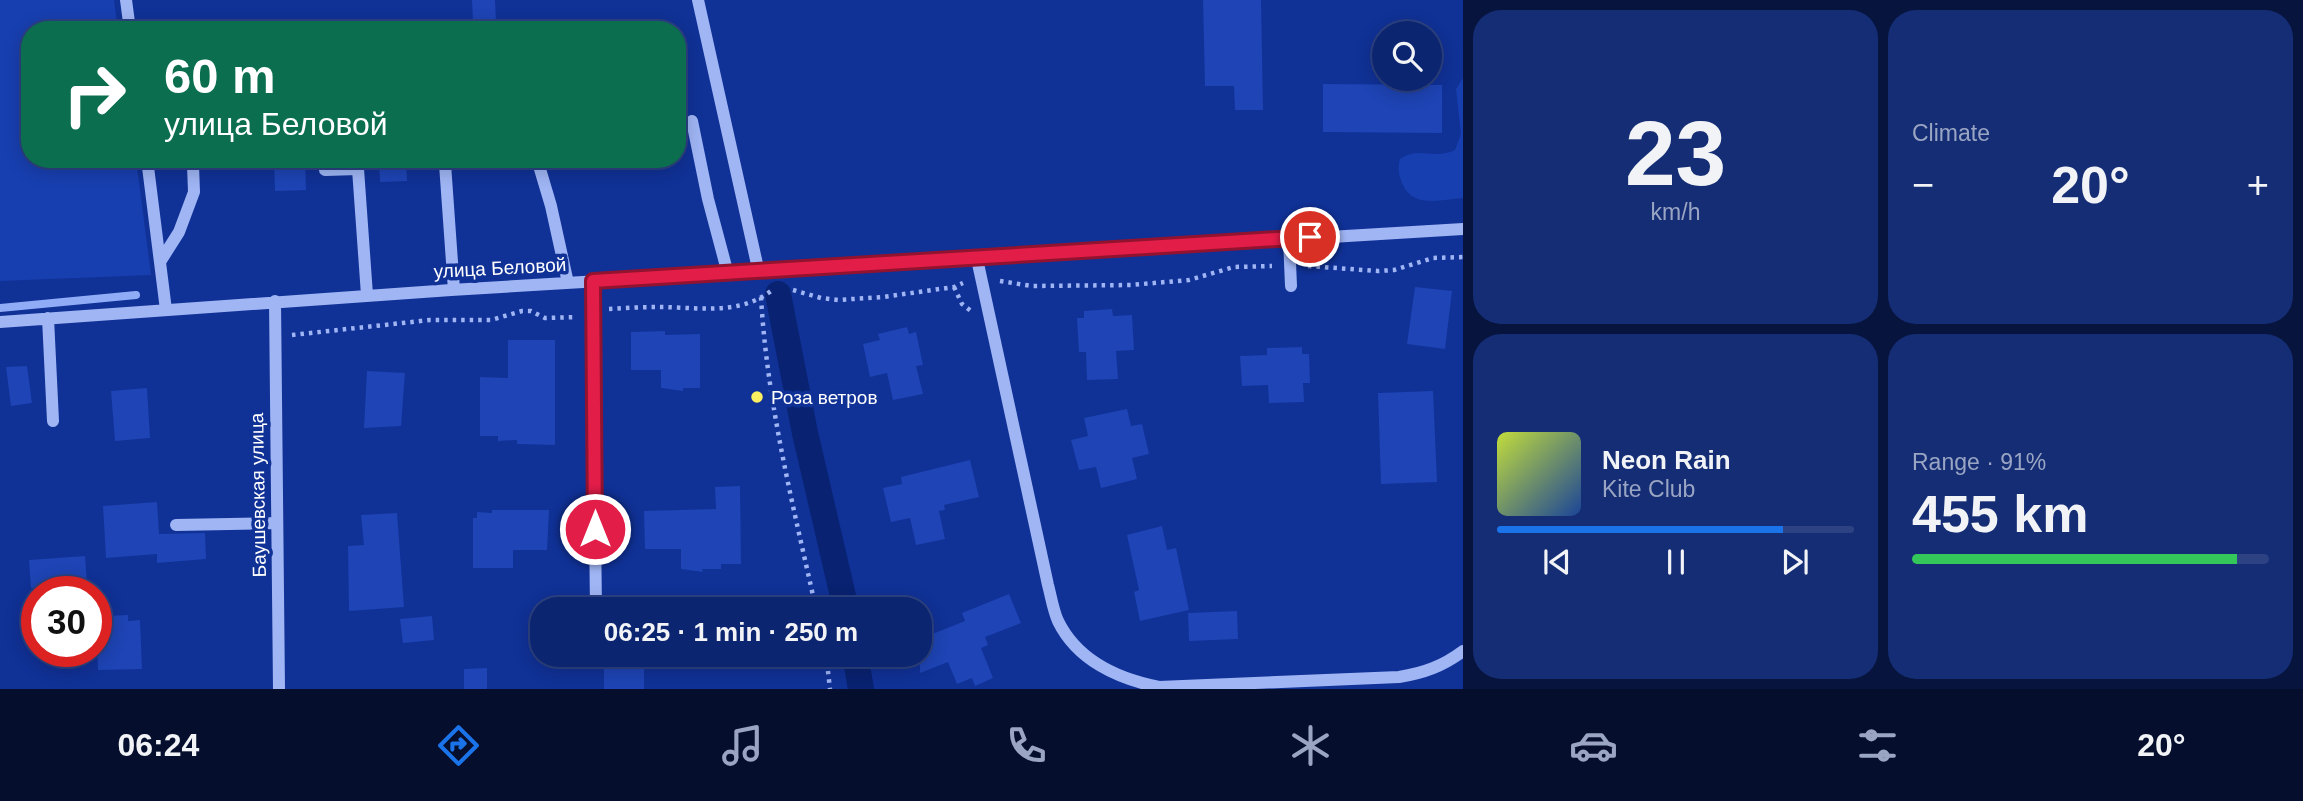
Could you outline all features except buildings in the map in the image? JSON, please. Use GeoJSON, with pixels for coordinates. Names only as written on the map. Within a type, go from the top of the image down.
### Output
{"type":"FeatureCollection","features":[{"type":"Feature","properties":{"kind":"street"},"geometry":{"type":"LineString","coordinates":[[126,0],[129,21]]}},
{"type":"Feature","properties":{"kind":"street"},"geometry":{"type":"LineString","coordinates":[[698,0],[759,272]]}},
{"type":"Feature","properties":{"kind":"street"},"geometry":{"type":"LineString","coordinates":[[692,121],[708,199],[728,274]]}},
{"type":"Feature","properties":{"kind":"street"},"geometry":{"type":"LineString","coordinates":[[148,168],[166,310]]}},
{"type":"Feature","properties":{"kind":"street"},"geometry":{"type":"LineString","coordinates":[[160,262],[179,232],[194,192],[193,168]]}},
{"type":"Feature","properties":{"kind":"street"},"geometry":{"type":"LineString","coordinates":[[445,168],[454,289]]}},
{"type":"Feature","properties":{"kind":"street"},"geometry":{"type":"LineString","coordinates":[[540,168],[568,283]]}},
{"type":"Feature","properties":{"kind":"street"},"geometry":{"type":"LineString","coordinates":[[325,170],[358,169],[367,295]]}},
{"type":"Feature","properties":{"kind":"street","name":"улица Беловой"},"geometry":{"type":"LineString","coordinates":[[0,322],[454,289],[1463,229]]}},
{"type":"Feature","properties":{"kind":"street"},"geometry":{"type":"LineString","coordinates":[[1289,238],[1291,286]]}},
{"type":"Feature","properties":{"kind":"street"},"geometry":{"type":"LineString","coordinates":[[977,259],[1048,585],[1058,621],[1078,650],[1104,668],[1132,681],[1159,687],[1283,686],[1399,677],[1423,673],[1447,663],[1463,651]]}},
{"type":"Feature","properties":{"kind":"street"},"geometry":{"type":"LineString","coordinates":[[593,281],[596,597]]}},
{"type":"Feature","properties":{"kind":"street","name":"Баушевская улица"},"geometry":{"type":"LineString","coordinates":[[275,301],[279,689]]}},
{"type":"Feature","properties":{"kind":"street"},"geometry":{"type":"LineString","coordinates":[[48,318],[53,421]]}},
{"type":"Feature","properties":{"kind":"street"},"geometry":{"type":"LineString","coordinates":[[176,525],[277,523]]}},
{"type":"Feature","properties":{"kind":"path"},"geometry":{"type":"LineString","coordinates":[[276,337],[430,320],[491,320],[531,311],[545,318],[572,318],[605,309],[713,309],[761,298],[771,290],[785,288],[821,298],[864,299],[954,287],[981,280],[1032,286],[1131,285],[1189,279],[1234,267],[1394,270],[1433,258],[1463,257]]}},
{"type":"Feature","properties":{"kind":"path"},"geometry":{"type":"LineString","coordinates":[[759,272],[773,409],[813,597]]}},
{"type":"Feature","properties":{"kind":"path"},"geometry":{"type":"LineString","coordinates":[[827,667],[830,689]]}},
{"type":"Feature","properties":{"kind":"shaded area"},"geometry":{"type":"Polygon","coordinates":[[[0,0],[114,0],[117,21],[21,21],[21,168],[137,168],[151,275],[0,281],[0,0]]]}},
{"type":"Feature","properties":{"kind":"shaded area"},"geometry":{"type":"Polygon","coordinates":[[[1463,78],[1463,198],[1435,201],[1418,199],[1405,189],[1399,170],[1400,159],[1407,155],[1440,154],[1455,150],[1461,134],[1456,89],[1463,78]]]}},
{"type":"Feature","properties":{"kind":"waterway"},"geometry":{"type":"LineString","coordinates":[[778,294],[805,433],[843,597]]}},
{"type":"Feature","properties":{"kind":"waterway"},"geometry":{"type":"LineString","coordinates":[[0,308],[136,295]]}},
{"type":"Feature","properties":{"kind":"waterway"},"geometry":{"type":"LineString","coordinates":[[857,667],[861,689]]}},
{"type":"Feature","properties":{"kind":"place","name":"Роза ветров"},"geometry":{"type":"Point","coordinates":[757,397]}},
{"type":"Feature","properties":{"kind":"route"},"geometry":{"type":"LineString","coordinates":[[595,529],[593,281],[1310,237]]}}]}
